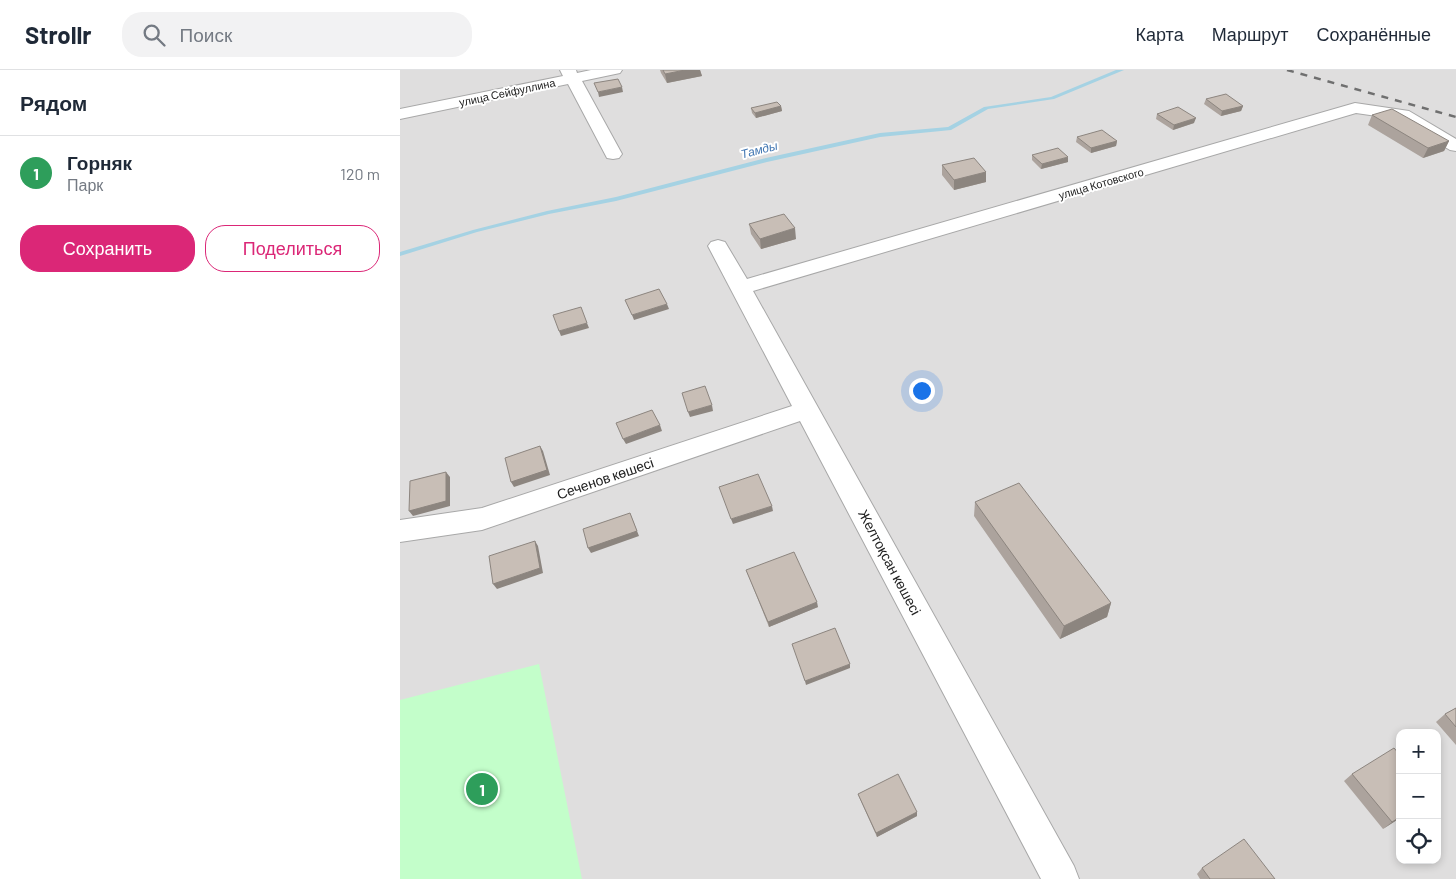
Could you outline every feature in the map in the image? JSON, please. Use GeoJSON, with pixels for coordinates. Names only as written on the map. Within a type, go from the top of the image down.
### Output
{"type":"FeatureCollection","features":[{"type":"Feature","properties":{"kind":"street","name":"улица Сейфуллина"},"geometry":{"type":"LineString","coordinates":[[400,114],[570,74],[614,70]]}},
{"type":"Feature","properties":{"kind":"street"},"geometry":{"type":"LineString","coordinates":[[570,74],[613,154]]}},
{"type":"Feature","properties":{"kind":"street","name":"улица Котовского"},"geometry":{"type":"LineString","coordinates":[[741,288],[1355,108],[1403,115],[1456,146]]}},
{"type":"Feature","properties":{"kind":"street","name":"Желтоқсан көшесі"},"geometry":{"type":"LineString","coordinates":[[718,246],[1061,879]]}},
{"type":"Feature","properties":{"kind":"street","name":"Сеченов көшесі"},"geometry":{"type":"LineString","coordinates":[[400,531],[482,519],[807,410]]}},
{"type":"Feature","properties":{"kind":"shaded area"},"geometry":{"type":"Polygon","coordinates":[[[400,70],[1456,70],[1456,879],[400,879],[400,70]]]}},
{"type":"Feature","properties":{"kind":"green space"},"geometry":{"type":"Polygon","coordinates":[[[539,664],[582,879],[400,879],[400,700],[539,664]]]}},
{"type":"Feature","properties":{"kind":"building"},"geometry":{"type":"Polygon","coordinates":[[[663,70],[685,70],[665,74],[663,70]]]}},
{"type":"Feature","properties":{"kind":"building"},"geometry":{"type":"Polygon","coordinates":[[[618,79],[622,87],[598,92],[594,83],[618,79]]]}},
{"type":"Feature","properties":{"kind":"building"},"geometry":{"type":"Polygon","coordinates":[[[1226,94],[1243,106],[1222,111],[1206,99],[1226,94]]]}},
{"type":"Feature","properties":{"kind":"building"},"geometry":{"type":"Polygon","coordinates":[[[777,102],[781,106],[755,113],[751,108],[777,102]]]}},
{"type":"Feature","properties":{"kind":"building"},"geometry":{"type":"Polygon","coordinates":[[[1178,107],[1196,118],[1174,125],[1157,114],[1178,107]]]}},
{"type":"Feature","properties":{"kind":"building"},"geometry":{"type":"Polygon","coordinates":[[[1392,109],[1449,141],[1428,148],[1372,115],[1392,109]]]}},
{"type":"Feature","properties":{"kind":"building"},"geometry":{"type":"Polygon","coordinates":[[[1102,130],[1117,141],[1091,148],[1077,137],[1102,130]]]}},
{"type":"Feature","properties":{"kind":"building"},"geometry":{"type":"Polygon","coordinates":[[[1058,148],[1068,157],[1042,164],[1032,155],[1058,148]]]}},
{"type":"Feature","properties":{"kind":"building"},"geometry":{"type":"Polygon","coordinates":[[[974,158],[986,172],[954,180],[942,165],[974,158]]]}},
{"type":"Feature","properties":{"kind":"building"},"geometry":{"type":"Polygon","coordinates":[[[784,214],[795,228],[760,239],[749,224],[784,214]]]}},
{"type":"Feature","properties":{"kind":"building"},"geometry":{"type":"Polygon","coordinates":[[[659,289],[667,304],[632,315],[625,300],[659,289]]]}},
{"type":"Feature","properties":{"kind":"building"},"geometry":{"type":"Polygon","coordinates":[[[581,307],[587,323],[559,331],[553,315],[581,307]]]}},
{"type":"Feature","properties":{"kind":"building"},"geometry":{"type":"Polygon","coordinates":[[[705,386],[712,405],[688,412],[682,393],[705,386]]]}},
{"type":"Feature","properties":{"kind":"building"},"geometry":{"type":"Polygon","coordinates":[[[652,410],[660,425],[623,439],[616,423],[652,410]]]}},
{"type":"Feature","properties":{"kind":"building"},"geometry":{"type":"Polygon","coordinates":[[[540,446],[547,470],[511,482],[505,458],[540,446]]]}},
{"type":"Feature","properties":{"kind":"building"},"geometry":{"type":"Polygon","coordinates":[[[446,472],[446,501],[409,511],[410,481],[446,472]]]}},
{"type":"Feature","properties":{"kind":"building"},"geometry":{"type":"Polygon","coordinates":[[[758,474],[772,506],[731,519],[719,487],[758,474]]]}},
{"type":"Feature","properties":{"kind":"building"},"geometry":{"type":"Polygon","coordinates":[[[1019,483],[1111,603],[1064,626],[975,502],[1019,483]]]}},
{"type":"Feature","properties":{"kind":"building"},"geometry":{"type":"Polygon","coordinates":[[[630,513],[637,531],[588,548],[583,529],[630,513]]]}},
{"type":"Feature","properties":{"kind":"building"},"geometry":{"type":"Polygon","coordinates":[[[535,541],[540,568],[493,584],[489,556],[535,541]]]}},
{"type":"Feature","properties":{"kind":"building"},"geometry":{"type":"Polygon","coordinates":[[[794,552],[817,602],[768,622],[746,570],[794,552]]]}},
{"type":"Feature","properties":{"kind":"building"},"geometry":{"type":"Polygon","coordinates":[[[835,628],[850,664],[805,681],[792,644],[835,628]]]}},
{"type":"Feature","properties":{"kind":"building"},"geometry":{"type":"Polygon","coordinates":[[[1456,708],[1456,727],[1445,714],[1456,708]]]}},
{"type":"Feature","properties":{"kind":"building"},"geometry":{"type":"Polygon","coordinates":[[[1394,748],[1396,750],[1396,820],[1392,822],[1352,774],[1394,748]]]}},
{"type":"Feature","properties":{"kind":"building"},"geometry":{"type":"Polygon","coordinates":[[[898,774],[917,812],[876,833],[858,794],[898,774]]]}},
{"type":"Feature","properties":{"kind":"building"},"geometry":{"type":"Polygon","coordinates":[[[1244,839],[1275,879],[1210,879],[1202,868],[1244,839]]]}},
{"type":"Feature","properties":{"kind":"waterway","name":"Тамды"},"geometry":{"type":"LineString","coordinates":[[400,254],[475,231],[549,212],[616,199],[766,160],[880,135],[949,129],[986,108],[1052,98],[1121,70]]}},
{"type":"Feature","properties":{"kind":"railway"},"geometry":{"type":"LineString","coordinates":[[1287,70],[1456,117]]}},
{"type":"Feature","properties":{"kind":"place","name":"Горняк"},"geometry":{"type":"Point","coordinates":[482,789]}}]}
